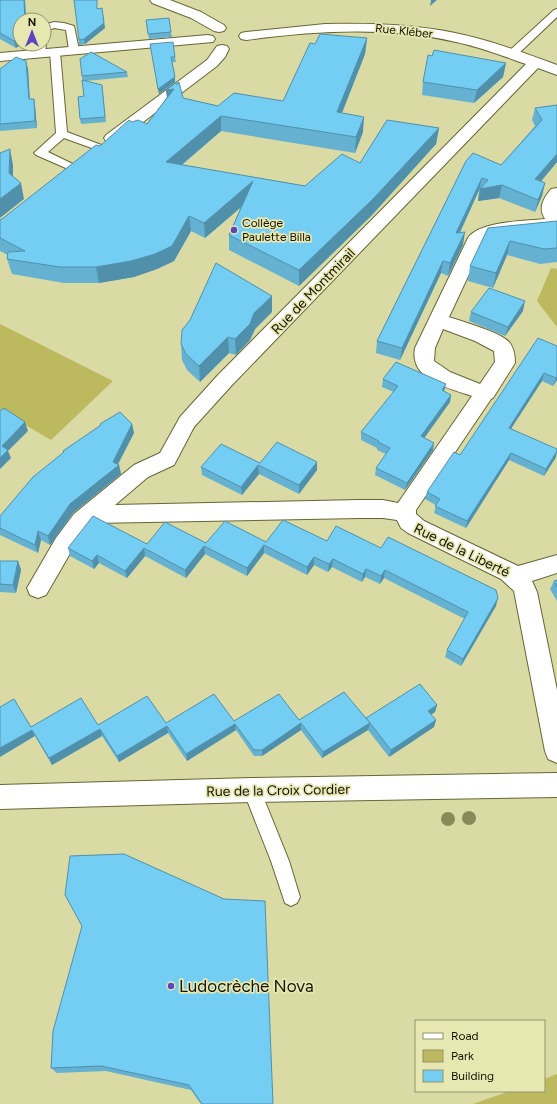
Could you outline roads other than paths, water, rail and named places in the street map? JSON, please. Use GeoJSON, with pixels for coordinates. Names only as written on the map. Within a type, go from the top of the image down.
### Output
{"type":"FeatureCollection","features":[{"type":"Feature","properties":{"kind":"street"},"geometry":{"type":"LineString","coordinates":[[157,0],[196,15],[233,38]]}},
{"type":"Feature","properties":{"kind":"street","name":"Rue Kléber"},"geometry":{"type":"LineString","coordinates":[[233,38],[334,28],[383,28],[425,32],[457,38],[512,54],[557,70]]}},
{"type":"Feature","properties":{"kind":"street"},"geometry":{"type":"LineString","coordinates":[[52,50],[74,50],[208,39],[212,45],[233,38]]}},
{"type":"Feature","properties":{"kind":"street"},"geometry":{"type":"LineString","coordinates":[[69,174],[100,148],[212,63],[233,38]]}},
{"type":"Feature","properties":{"kind":"street"},"geometry":{"type":"LineString","coordinates":[[0,57],[32,52]]}},
{"type":"Feature","properties":{"kind":"street","name":"Rue de Montmirail"},"geometry":{"type":"LineString","coordinates":[[38,588],[64,544],[82,520],[141,471],[167,459],[187,422],[225,380],[536,62]]}},
{"type":"Feature","properties":{"kind":"street"},"geometry":{"type":"LineString","coordinates":[[557,194],[551,200],[549,209],[551,216],[557,223]]}},
{"type":"Feature","properties":{"kind":"street"},"geometry":{"type":"LineString","coordinates":[[486,393],[437,375],[429,370],[425,363],[425,348],[477,238],[490,231],[557,223]]}},
{"type":"Feature","properties":{"kind":"street","name":"Rue de la Liberté"},"geometry":{"type":"LineString","coordinates":[[438,320],[493,341],[502,347],[505,355],[505,363],[404,513],[408,523],[500,566],[516,576],[526,592],[550,678],[557,751]]}},
{"type":"Feature","properties":{"kind":"street"},"geometry":{"type":"LineString","coordinates":[[89,514],[359,509],[404,513]]}},
{"type":"Feature","properties":{"kind":"street"},"geometry":{"type":"LineString","coordinates":[[516,576],[557,564]]}},
{"type":"Feature","properties":{"kind":"street","name":"Rue de la Croix Cordier"},"geometry":{"type":"LineString","coordinates":[[0,797],[252,790],[557,785]]}},
{"type":"Feature","properties":{"kind":"lane"},"geometry":{"type":"LineString","coordinates":[[512,54],[557,12]]}},
{"type":"Feature","properties":{"kind":"lane"},"geometry":{"type":"LineString","coordinates":[[52,26],[65,25],[71,28],[74,50]]}},
{"type":"Feature","properties":{"kind":"lane"},"geometry":{"type":"LineString","coordinates":[[45,52],[62,134]]}},
{"type":"Feature","properties":{"kind":"lane"},"geometry":{"type":"LineString","coordinates":[[62,134],[100,148]]}},
{"type":"Feature","properties":{"kind":"lane"},"geometry":{"type":"LineString","coordinates":[[62,134],[40,153],[69,174]]}},
{"type":"Feature","properties":{"kind":"lane"},"geometry":{"type":"LineString","coordinates":[[252,790],[280,861],[291,897]]}},
{"type":"Feature","properties":{"kind":"place","name":"Collège Paulette Billa"},"geometry":{"type":"Point","coordinates":[234,230]}},
{"type":"Feature","properties":{"kind":"place","name":"Ludocrèche Nova"},"geometry":{"type":"Point","coordinates":[171,986]}}]}
